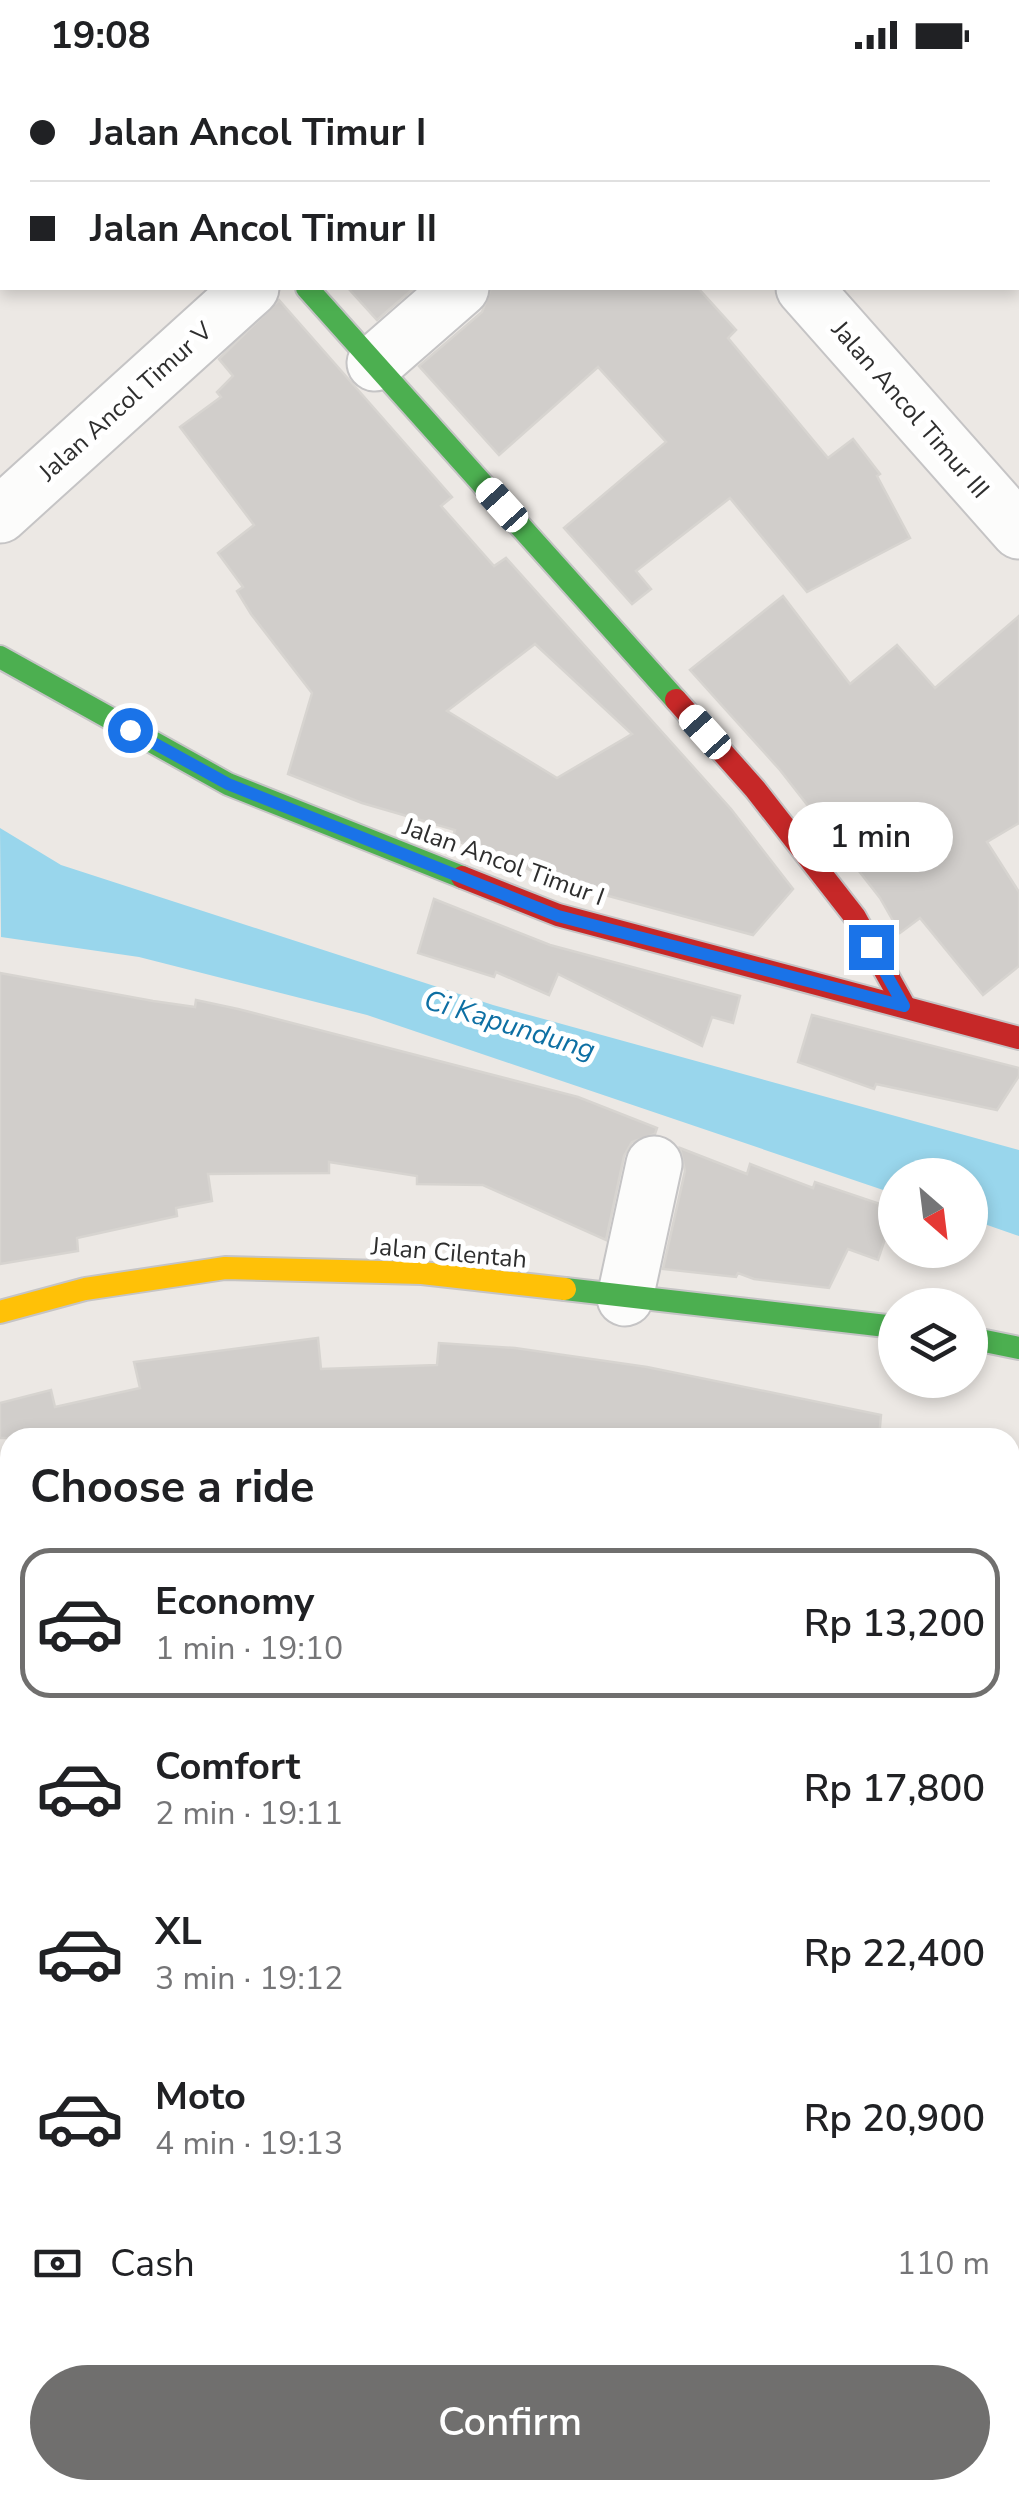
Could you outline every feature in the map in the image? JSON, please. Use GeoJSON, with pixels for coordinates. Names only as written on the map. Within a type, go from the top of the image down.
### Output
{"type":"FeatureCollection","features":[{"type":"Feature","properties":{"kind":"street","name":"Jalan Ancol Timur V"},"geometry":{"type":"LineString","coordinates":[[0,516],[249,290]]}},
{"type":"Feature","properties":{"kind":"street"},"geometry":{"type":"LineString","coordinates":[[309,290],[756,789],[855,917],[904,1006]]}},
{"type":"Feature","properties":{"kind":"street"},"geometry":{"type":"LineString","coordinates":[[375,363],[459,290]]}},
{"type":"Feature","properties":{"kind":"street","name":"Jalan Ancol Timur III"},"geometry":{"type":"LineString","coordinates":[[806,290],[1019,531]]}},
{"type":"Feature","properties":{"kind":"street","name":"Jalan Ancol Timur I"},"geometry":{"type":"LineString","coordinates":[[0,657],[228,784],[558,916],[1019,1038]]}},
{"type":"Feature","properties":{"kind":"street"},"geometry":{"type":"LineString","coordinates":[[625,1298],[654,1164]]}},
{"type":"Feature","properties":{"kind":"street","name":"Jalan Cilentah"},"geometry":{"type":"LineString","coordinates":[[0,1312],[85,1289],[225,1268],[422,1272],[878,1325]]}},
{"type":"Feature","properties":{"kind":"street"},"geometry":{"type":"LineString","coordinates":[[988,1342],[1019,1348]]}},
{"type":"Feature","properties":{"kind":"water","name":"Ci Kapundung"},"geometry":{"type":"Polygon","coordinates":[[[0,828],[61,865],[493,1005],[1019,1150],[1019,1236],[988,1225],[988,1158],[878,1158],[878,1188],[367,1015],[139,957],[1,937],[0,828]]]}},
{"type":"Feature","properties":{"kind":"building"},"geometry":{"type":"Polygon","coordinates":[[[350,290],[412,290],[377,320],[350,290]]]}},
{"type":"Feature","properties":{"kind":"building"},"geometry":{"type":"Polygon","coordinates":[[[490,290],[700,290],[736,330],[728,338],[828,458],[853,439],[880,474],[877,476],[910,538],[807,592],[730,498],[636,571],[651,589],[632,604],[564,528],[666,442],[598,367],[499,455],[419,366],[482,312],[490,290]]]}},
{"type":"Feature","properties":{"kind":"building"},"geometry":{"type":"Polygon","coordinates":[[[279,300],[452,497],[441,506],[494,566],[506,558],[731,809],[793,889],[753,935],[568,885],[452,839],[455,830],[362,803],[288,774],[312,693],[251,614],[237,591],[243,587],[218,553],[254,525],[180,427],[221,397],[217,392],[233,376],[219,359],[279,300]],[[535,644],[447,711],[557,778],[632,734],[535,644]]]}},
{"type":"Feature","properties":{"kind":"building"},"geometry":{"type":"Polygon","coordinates":[[[783,596],[850,684],[897,645],[935,688],[1019,616],[1019,823],[987,842],[1019,892],[1019,966],[983,995],[920,918],[900,933],[880,898],[780,770],[690,670],[783,596]]]}},
{"type":"Feature","properties":{"kind":"building"},"geometry":{"type":"Polygon","coordinates":[[[434,899],[550,945],[740,996],[733,1023],[712,1017],[702,1046],[558,974],[549,995],[496,972],[494,977],[418,953],[434,899]]]}},
{"type":"Feature","properties":{"kind":"building"},"geometry":{"type":"Polygon","coordinates":[[[0,973],[153,1001],[195,1007],[196,1000],[238,1009],[578,1097],[657,1128],[655,1134],[632,1142],[624,1156],[606,1240],[483,1185],[417,1184],[417,1176],[329,1162],[329,1173],[208,1174],[212,1201],[176,1208],[177,1216],[77,1238],[78,1251],[0,1264],[0,973]]]}},
{"type":"Feature","properties":{"kind":"building"},"geometry":{"type":"Polygon","coordinates":[[[812,1015],[1019,1068],[1019,1076],[997,1110],[876,1084],[874,1089],[798,1062],[812,1015]]]}},
{"type":"Feature","properties":{"kind":"building"},"geometry":{"type":"Polygon","coordinates":[[[680,1148],[747,1174],[750,1164],[813,1188],[815,1182],[878,1203],[878,1260],[848,1249],[829,1288],[754,1279],[738,1273],[736,1277],[663,1269],[685,1171],[680,1148]]]}},
{"type":"Feature","properties":{"kind":"building"},"geometry":{"type":"Polygon","coordinates":[[[318,1338],[321,1369],[437,1365],[439,1343],[515,1348],[647,1367],[881,1415],[880,1428],[0,1428],[0,1403],[51,1390],[55,1407],[140,1388],[134,1362],[318,1338]]]}},
{"type":"Feature","properties":{"kind":"traffic: fast"},"geometry":{"type":"LineString","coordinates":[[309,290],[676,700]]}},
{"type":"Feature","properties":{"kind":"traffic: fast"},"geometry":{"type":"LineString","coordinates":[[0,657],[228,784],[462,877]]}},
{"type":"Feature","properties":{"kind":"traffic: fast"},"geometry":{"type":"LineString","coordinates":[[565,1289],[878,1325]]}},
{"type":"Feature","properties":{"kind":"traffic: fast"},"geometry":{"type":"LineString","coordinates":[[988,1342],[1019,1348]]}},
{"type":"Feature","properties":{"kind":"traffic: slow"},"geometry":{"type":"LineString","coordinates":[[0,1312],[85,1289],[225,1268],[422,1273],[565,1289]]}},
{"type":"Feature","properties":{"kind":"traffic: jam"},"geometry":{"type":"LineString","coordinates":[[676,700],[755,789],[855,917],[905,1007]]}},
{"type":"Feature","properties":{"kind":"traffic: jam"},"geometry":{"type":"LineString","coordinates":[[462,877],[558,915],[1019,1038]]}},
{"type":"Feature","properties":{"kind":"route"},"geometry":{"type":"LineString","coordinates":[[130,730],[228,784],[558,916],[904,1006],[871,947]]}}]}
